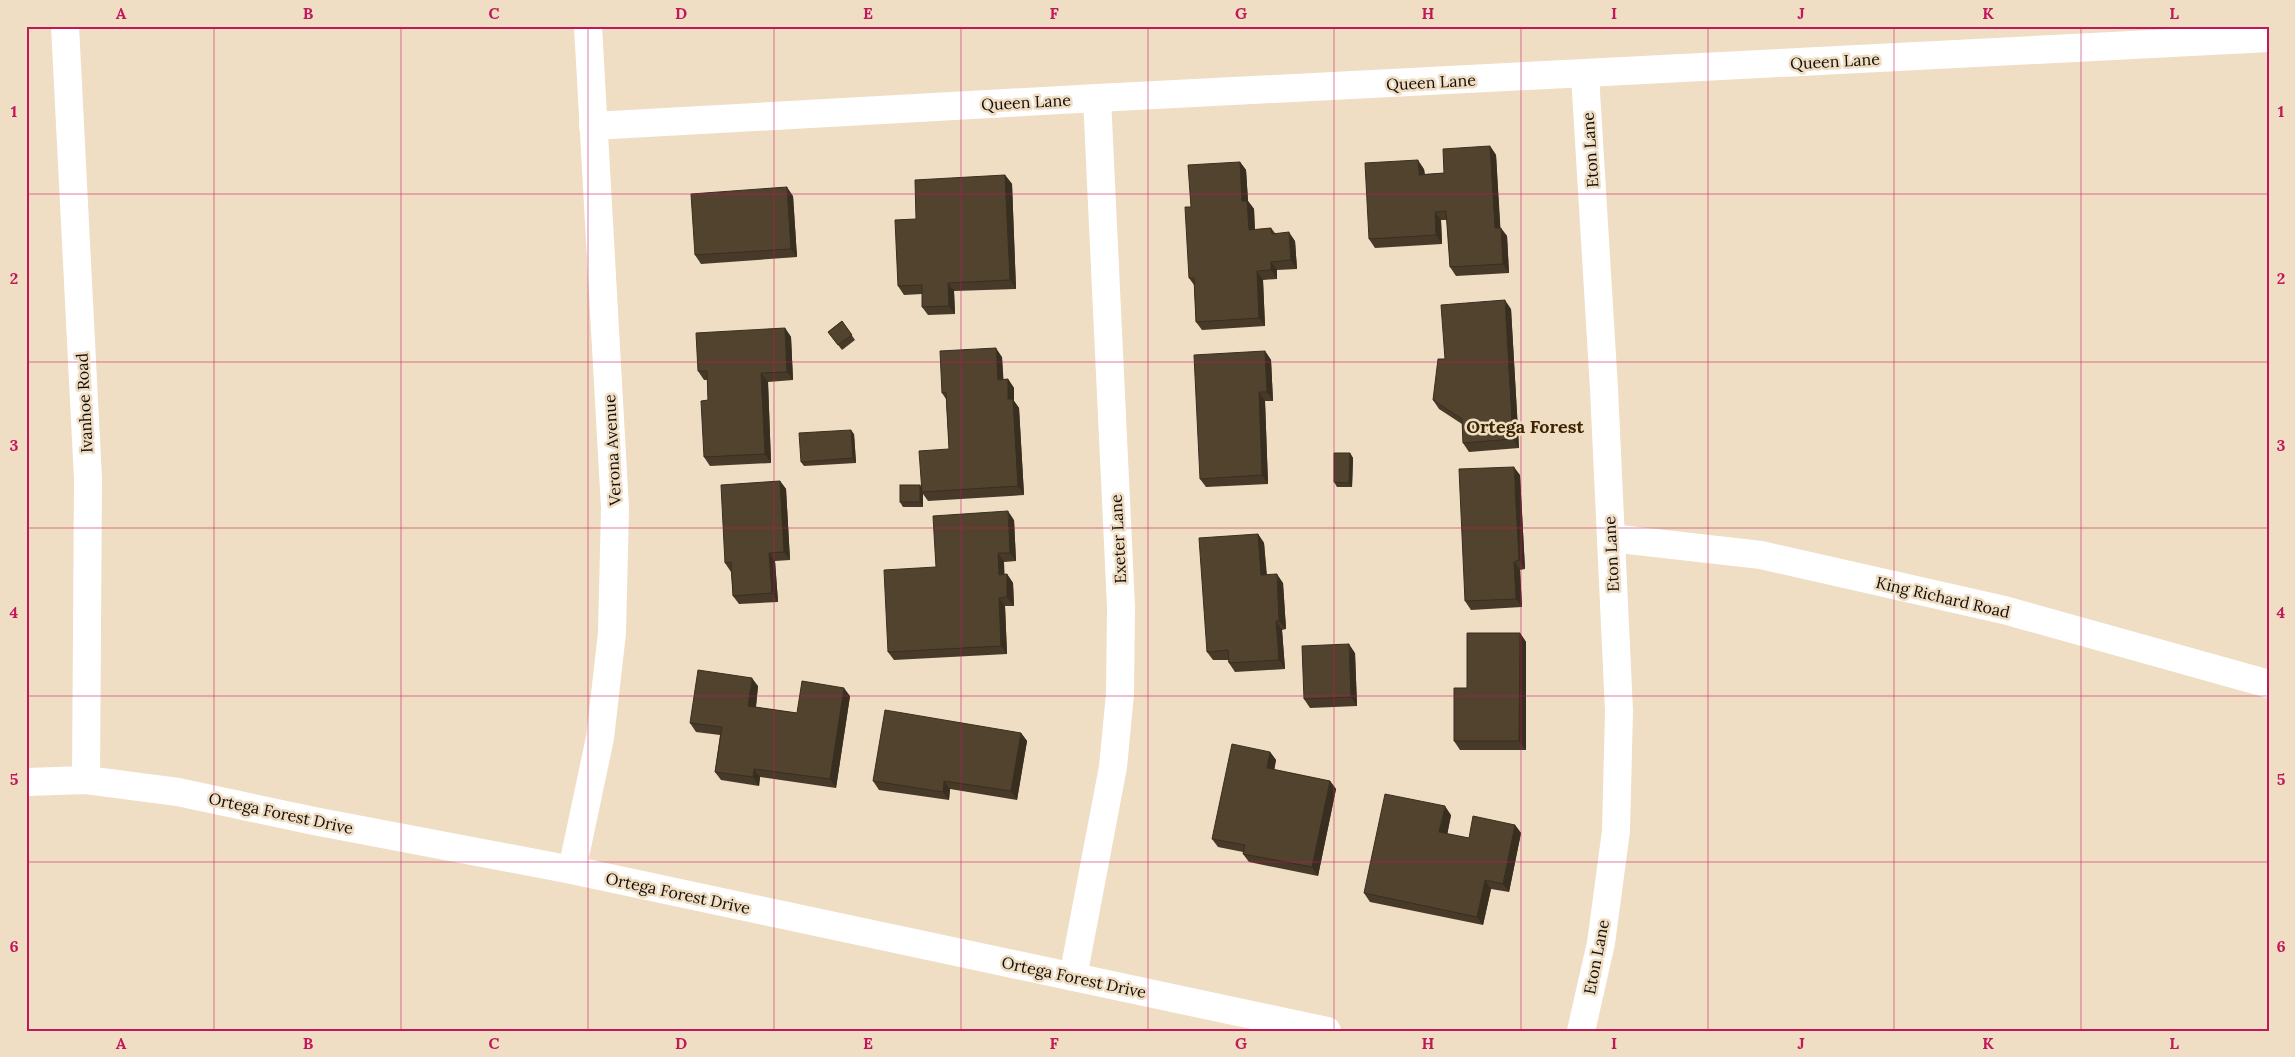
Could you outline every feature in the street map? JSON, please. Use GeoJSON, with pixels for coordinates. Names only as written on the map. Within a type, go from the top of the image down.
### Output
{"type":"FeatureCollection","features":[{"type":"Feature","properties":{"kind":"street","name":"Ivanhoe Road"},"geometry":{"type":"LineString","coordinates":[[65,26],[88,479],[86,780]]}},
{"type":"Feature","properties":{"kind":"street","name":"Verona Avenue"},"geometry":{"type":"LineString","coordinates":[[572,870],[600,738],[612,633],[615,508],[588,26]]}},
{"type":"Feature","properties":{"kind":"street","name":"Queen Lane"},"geometry":{"type":"LineString","coordinates":[[593,126],[1097,98],[1585,75],[2269,38]]}},
{"type":"Feature","properties":{"kind":"street","name":"Eton Lane"},"geometry":{"type":"LineString","coordinates":[[1581,1031],[1601,944],[1616,831],[1619,711],[1604,390],[1585,75]]}},
{"type":"Feature","properties":{"kind":"street","name":"Exeter Lane"},"geometry":{"type":"LineString","coordinates":[[1073,977],[1113,767],[1120,694],[1120,597],[1097,98]]}},
{"type":"Feature","properties":{"kind":"street","name":"King Richard Road"},"geometry":{"type":"LineString","coordinates":[[1611,538],[1771,557],[2004,610],[2269,684]]}},
{"type":"Feature","properties":{"kind":"street","name":"Ortega Forest Drive"},"geometry":{"type":"LineString","coordinates":[[26,782],[86,780],[178,792],[314,821],[572,870],[1327,1031]]}},
{"type":"Feature","properties":{"kind":"building"},"geometry":{"type":"Polygon","coordinates":[[[1490,146],[1495,228],[1501,228],[1503,264],[1450,267],[1446,211],[1435,212],[1436,235],[1369,239],[1365,163],[1418,160],[1419,175],[1444,173],[1443,149],[1490,146]]]}},
{"type":"Feature","properties":{"kind":"building"},"geometry":{"type":"Polygon","coordinates":[[[1240,162],[1242,201],[1247,201],[1249,230],[1271,228],[1272,234],[1289,232],[1291,260],[1271,262],[1271,270],[1257,271],[1259,318],[1196,322],[1194,278],[1189,278],[1185,207],[1191,207],[1188,165],[1240,162]]]}},
{"type":"Feature","properties":{"kind":"building"},"geometry":{"type":"Polygon","coordinates":[[[1005,175],[1010,280],[948,283],[949,306],[922,307],[922,285],[898,286],[895,220],[916,219],[915,180],[1005,175]]]}},
{"type":"Feature","properties":{"kind":"building"},"geometry":{"type":"Polygon","coordinates":[[[787,187],[791,249],[695,255],[691,194],[787,187]]]}},
{"type":"Feature","properties":{"kind":"building"},"geometry":{"type":"Polygon","coordinates":[[[1505,300],[1513,439],[1463,443],[1462,419],[1433,400],[1438,359],[1445,359],[1441,305],[1505,300]]]}},
{"type":"Feature","properties":{"kind":"building"},"geometry":{"type":"Polygon","coordinates":[[[842,321],[852,335],[838,345],[828,332],[842,321]]]}},
{"type":"Feature","properties":{"kind":"building"},"geometry":{"type":"Polygon","coordinates":[[[785,328],[787,372],[761,373],[765,454],[704,457],[701,401],[708,400],[707,371],[698,371],[696,333],[785,328]]]}},
{"type":"Feature","properties":{"kind":"building"},"geometry":{"type":"Polygon","coordinates":[[[996,348],[998,380],[1008,379],[1008,399],[1013,399],[1018,486],[922,492],[919,451],[949,449],[946,392],[942,393],[940,351],[996,348]]]}},
{"type":"Feature","properties":{"kind":"building"},"geometry":{"type":"Polygon","coordinates":[[[1265,351],[1267,392],[1259,392],[1262,475],[1200,479],[1194,355],[1265,351]]]}},
{"type":"Feature","properties":{"kind":"building"},"geometry":{"type":"Polygon","coordinates":[[[851,430],[853,458],[801,462],[799,433],[851,430]]]}},
{"type":"Feature","properties":{"kind":"building"},"geometry":{"type":"Polygon","coordinates":[[[1334,453],[1350,453],[1349,483],[1334,482],[1334,453]]]}},
{"type":"Feature","properties":{"kind":"building"},"geometry":{"type":"Polygon","coordinates":[[[1514,467],[1519,560],[1514,562],[1516,599],[1465,601],[1459,469],[1514,467]]]}},
{"type":"Feature","properties":{"kind":"building"},"geometry":{"type":"Polygon","coordinates":[[[780,481],[784,552],[769,553],[772,593],[733,596],[731,562],[725,563],[721,485],[780,481]]]}},
{"type":"Feature","properties":{"kind":"building"},"geometry":{"type":"Polygon","coordinates":[[[900,485],[920,485],[920,502],[900,502],[900,485]]]}},
{"type":"Feature","properties":{"kind":"building"},"geometry":{"type":"Polygon","coordinates":[[[1008,511],[1010,553],[998,553],[999,575],[1007,574],[1007,597],[999,598],[1001,646],[888,652],[884,570],[936,567],[933,516],[1008,511]]]}},
{"type":"Feature","properties":{"kind":"building"},"geometry":{"type":"Polygon","coordinates":[[[1258,534],[1261,575],[1277,574],[1279,621],[1276,621],[1279,660],[1229,663],[1228,650],[1207,652],[1199,538],[1258,534]]]}},
{"type":"Feature","properties":{"kind":"building"},"geometry":{"type":"Polygon","coordinates":[[[1467,633],[1520,633],[1519,741],[1454,741],[1454,688],[1467,688],[1467,633]]]}},
{"type":"Feature","properties":{"kind":"building"},"geometry":{"type":"Polygon","coordinates":[[[1349,644],[1351,697],[1304,699],[1302,646],[1349,644]]]}},
{"type":"Feature","properties":{"kind":"building"},"geometry":{"type":"Polygon","coordinates":[[[698,670],[752,678],[748,706],[797,713],[802,681],[844,688],[830,779],[754,769],[753,777],[715,772],[722,727],[690,723],[698,670]]]}},
{"type":"Feature","properties":{"kind":"building"},"geometry":{"type":"Polygon","coordinates":[[[885,710],[1021,733],[1011,791],[944,781],[943,792],[873,781],[885,710]]]}},
{"type":"Feature","properties":{"kind":"building"},"geometry":{"type":"Polygon","coordinates":[[[1232,744],[1270,752],[1267,768],[1330,781],[1312,867],[1243,854],[1245,845],[1212,839],[1232,744]]]}},
{"type":"Feature","properties":{"kind":"building"},"geometry":{"type":"Polygon","coordinates":[[[1385,794],[1445,806],[1439,832],[1469,838],[1473,816],[1515,825],[1503,884],[1485,880],[1477,917],[1364,893],[1385,794]]]}},
{"type":"Feature","properties":{"kind":"district","name":"Ortega Forest"},"geometry":{"type":"Point","coordinates":[1525,426]}}]}
